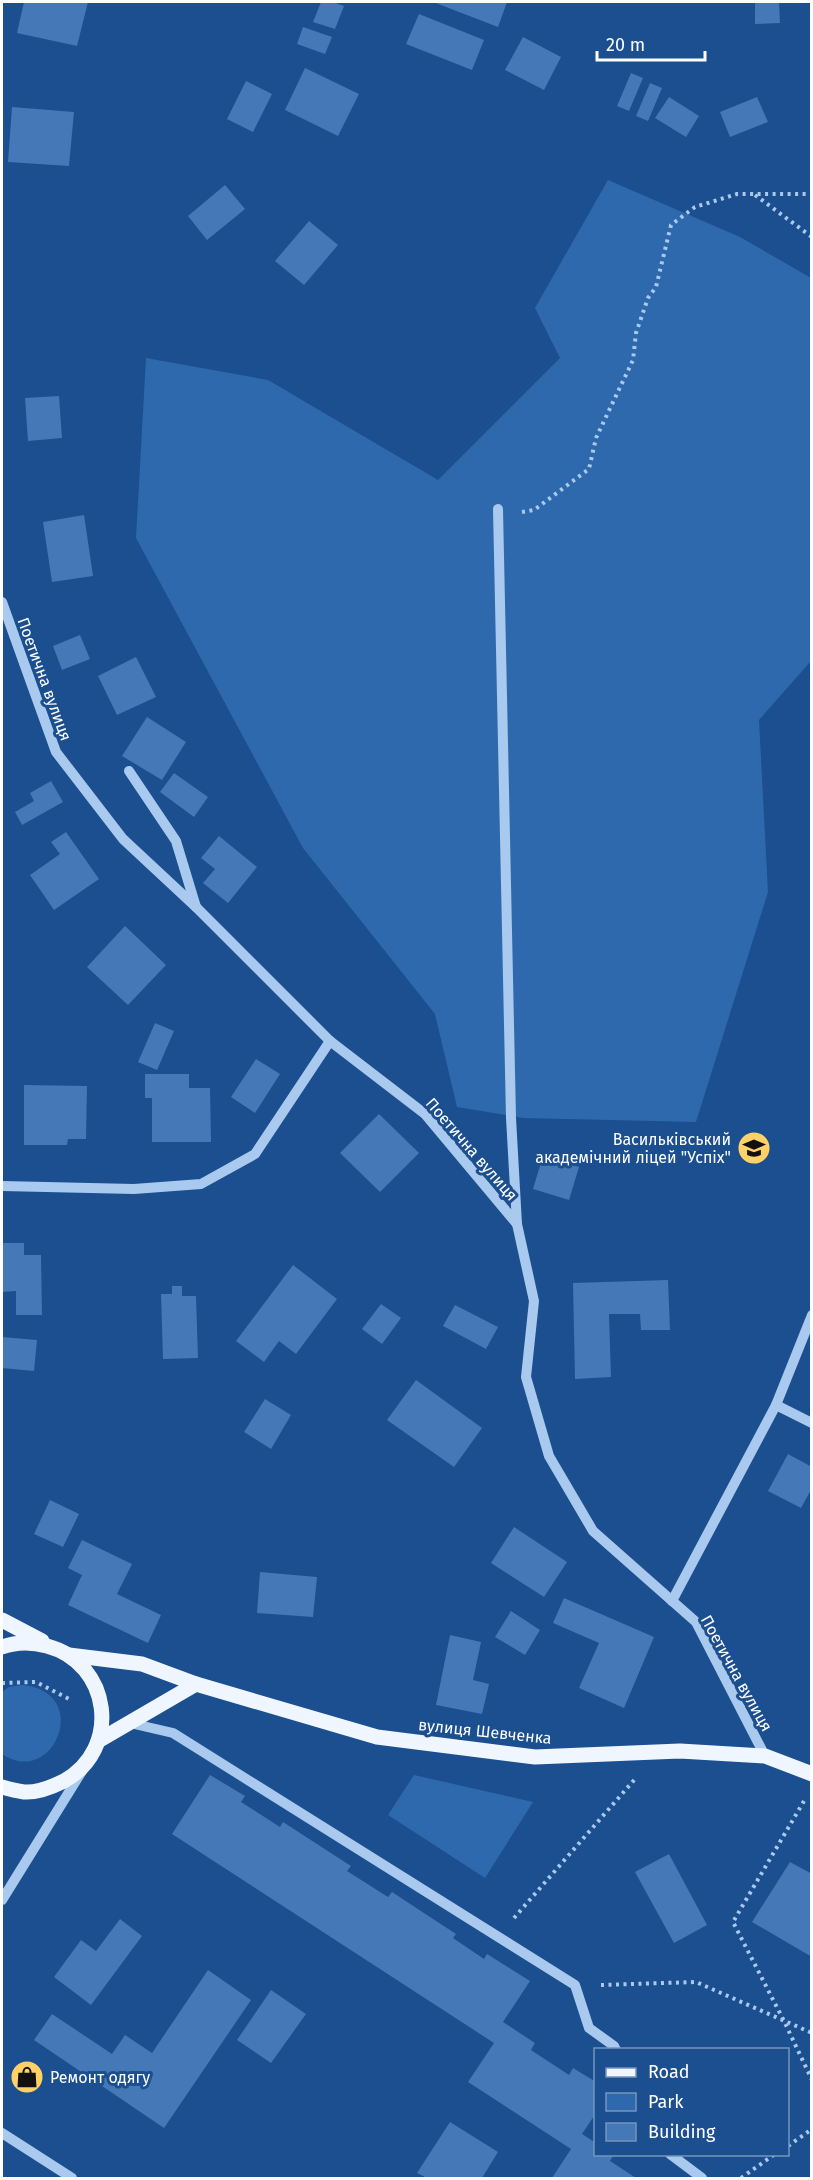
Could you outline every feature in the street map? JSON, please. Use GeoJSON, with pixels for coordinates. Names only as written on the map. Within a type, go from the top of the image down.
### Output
{"type":"FeatureCollection","features":[{"type":"Feature","properties":{"kind":"main road"},"geometry":{"type":"LineString","coordinates":[[2,1620],[69,1655],[81,1665],[98,1693],[101,1717],[98,1741],[92,1755],[74,1775],[51,1788],[25,1792],[2,1787]]}},
{"type":"Feature","properties":{"kind":"main road"},"geometry":{"type":"LineString","coordinates":[[2,1647],[23,1642],[55,1648]]}},
{"type":"Feature","properties":{"kind":"main road","name":"вулиця Шевченка"},"geometry":{"type":"LineString","coordinates":[[69,1655],[142,1664],[196,1684],[388,1739],[535,1757],[680,1751],[765,1756],[812,1774]]}},
{"type":"Feature","properties":{"kind":"main road"},"geometry":{"type":"LineString","coordinates":[[98,1741],[196,1684]]}},
{"type":"Feature","properties":{"kind":"street"},"geometry":{"type":"LineString","coordinates":[[498,513],[512,1118],[517,1224]]}},
{"type":"Feature","properties":{"kind":"street","name":"Поетична вулиця"},"geometry":{"type":"LineString","coordinates":[[2,602],[56,752],[123,839],[196,907],[330,1041],[425,1114],[517,1224],[534,1301],[526,1377],[549,1456],[593,1531],[696,1622],[765,1756]]}},
{"type":"Feature","properties":{"kind":"street"},"geometry":{"type":"LineString","coordinates":[[129,771],[176,841],[196,907]]}},
{"type":"Feature","properties":{"kind":"street"},"geometry":{"type":"LineString","coordinates":[[2,1186],[134,1189],[201,1184],[255,1154],[330,1041]]}},
{"type":"Feature","properties":{"kind":"street"},"geometry":{"type":"LineString","coordinates":[[672,1601],[776,1405],[812,1315]]}},
{"type":"Feature","properties":{"kind":"street"},"geometry":{"type":"LineString","coordinates":[[776,1405],[812,1423]]}},
{"type":"Feature","properties":{"kind":"street"},"geometry":{"type":"LineString","coordinates":[[130,1723],[172,1733],[574,1985],[589,2028],[615,2048]]}},
{"type":"Feature","properties":{"kind":"street"},"geometry":{"type":"LineString","coordinates":[[2,1900],[92,1755]]}},
{"type":"Feature","properties":{"kind":"street"},"geometry":{"type":"LineString","coordinates":[[2,2133],[72,2178]]}},
{"type":"Feature","properties":{"kind":"street"},"geometry":{"type":"LineString","coordinates":[[673,2156],[702,2178]]}},
{"type":"Feature","properties":{"kind":"path"},"geometry":{"type":"LineString","coordinates":[[498,513],[534,510],[589,469],[596,438],[633,360],[636,333],[648,298],[656,288],[671,225],[695,207],[737,194],[812,194]]}},
{"type":"Feature","properties":{"kind":"path"},"geometry":{"type":"LineString","coordinates":[[754,194],[812,237]]}},
{"type":"Feature","properties":{"kind":"path"},"geometry":{"type":"LineString","coordinates":[[2,1683],[36,1682],[101,1717]]}},
{"type":"Feature","properties":{"kind":"path"},"geometry":{"type":"LineString","coordinates":[[497,1937],[638,1776]]}},
{"type":"Feature","properties":{"kind":"path"},"geometry":{"type":"LineString","coordinates":[[804,1801],[733,1922],[812,2080]]}},
{"type":"Feature","properties":{"kind":"path"},"geometry":{"type":"LineString","coordinates":[[574,1985],[696,1982],[812,2033]]}},
{"type":"Feature","properties":{"kind":"path"},"geometry":{"type":"LineString","coordinates":[[789,2145],[812,2129]]}},
{"type":"Feature","properties":{"kind":"path"},"geometry":{"type":"LineString","coordinates":[[741,2178],[773,2156]]}},
{"type":"Feature","properties":{"kind":"green space"},"geometry":{"type":"Polygon","coordinates":[[[608,180],[740,237],[811,278],[811,661],[759,720],[768,892],[696,1122],[523,1118],[457,1107],[435,1014],[303,848],[136,538],[146,358],[268,380],[438,480],[560,358],[535,308],[608,180]]]}},
{"type":"Feature","properties":{"kind":"green space"},"geometry":{"type":"Polygon","coordinates":[[[22,1685],[44,1691],[56,1704],[61,1719],[58,1735],[50,1749],[37,1759],[20,1761],[2,1754],[2,1692],[9,1687],[22,1685]]]}},
{"type":"Feature","properties":{"kind":"green space"},"geometry":{"type":"Polygon","coordinates":[[[414,1775],[533,1802],[485,1878],[388,1815],[414,1775]]]}},
{"type":"Feature","properties":{"kind":"building"},"geometry":{"type":"Polygon","coordinates":[[[24,2],[88,2],[77,46],[17,33],[24,2]]]}},
{"type":"Feature","properties":{"kind":"building"},"geometry":{"type":"Polygon","coordinates":[[[321,2],[333,2],[344,6],[335,29],[313,22],[321,2]]]}},
{"type":"Feature","properties":{"kind":"building"},"geometry":{"type":"Polygon","coordinates":[[[433,2],[507,2],[498,27],[433,2]]]}},
{"type":"Feature","properties":{"kind":"building"},"geometry":{"type":"Polygon","coordinates":[[[755,2],[779,2],[780,23],[755,24],[755,2]]]}},
{"type":"Feature","properties":{"kind":"building"},"geometry":{"type":"Polygon","coordinates":[[[419,14],[484,40],[472,70],[406,44],[419,14]]]}},
{"type":"Feature","properties":{"kind":"building"},"geometry":{"type":"Polygon","coordinates":[[[303,27],[332,37],[325,54],[297,44],[303,27]]]}},
{"type":"Feature","properties":{"kind":"building"},"geometry":{"type":"Polygon","coordinates":[[[523,37],[561,57],[544,90],[505,70],[523,37]]]}},
{"type":"Feature","properties":{"kind":"building"},"geometry":{"type":"Polygon","coordinates":[[[305,68],[359,94],[338,136],[285,110],[305,68]]]}},
{"type":"Feature","properties":{"kind":"building"},"geometry":{"type":"Polygon","coordinates":[[[631,73],[643,78],[629,111],[617,106],[631,73]]]}},
{"type":"Feature","properties":{"kind":"building"},"geometry":{"type":"Polygon","coordinates":[[[246,81],[272,94],[253,132],[227,119],[246,81]]]}},
{"type":"Feature","properties":{"kind":"building"},"geometry":{"type":"Polygon","coordinates":[[[650,83],[662,88],[648,121],[636,116],[650,83]]]}},
{"type":"Feature","properties":{"kind":"building"},"geometry":{"type":"Polygon","coordinates":[[[669,97],[699,116],[686,137],[655,118],[669,97]]]}},
{"type":"Feature","properties":{"kind":"building"},"geometry":{"type":"Polygon","coordinates":[[[757,97],[768,122],[730,137],[720,112],[757,97]]]}},
{"type":"Feature","properties":{"kind":"building"},"geometry":{"type":"Polygon","coordinates":[[[12,107],[74,112],[69,166],[8,162],[12,107]]]}},
{"type":"Feature","properties":{"kind":"building"},"geometry":{"type":"Polygon","coordinates":[[[225,185],[245,209],[207,240],[188,216],[225,185]]]}},
{"type":"Feature","properties":{"kind":"building"},"geometry":{"type":"Polygon","coordinates":[[[309,221],[338,245],[304,285],[275,261],[309,221]]]}},
{"type":"Feature","properties":{"kind":"building"},"geometry":{"type":"Polygon","coordinates":[[[59,396],[62,438],[28,441],[25,398],[59,396]]]}},
{"type":"Feature","properties":{"kind":"building"},"geometry":{"type":"Polygon","coordinates":[[[84,515],[93,576],[52,582],[43,522],[84,515]]]}},
{"type":"Feature","properties":{"kind":"building"},"geometry":{"type":"Polygon","coordinates":[[[80,635],[90,659],[62,670],[53,646],[80,635]]]}},
{"type":"Feature","properties":{"kind":"building"},"geometry":{"type":"Polygon","coordinates":[[[136,657],[156,697],[117,715],[98,676],[136,657]]]}},
{"type":"Feature","properties":{"kind":"building"},"geometry":{"type":"Polygon","coordinates":[[[147,717],[186,742],[162,780],[122,756],[147,717]]]}},
{"type":"Feature","properties":{"kind":"building"},"geometry":{"type":"Polygon","coordinates":[[[174,773],[208,797],[194,817],[160,792],[174,773]]]}},
{"type":"Feature","properties":{"kind":"building"},"geometry":{"type":"Polygon","coordinates":[[[51,781],[63,802],[22,825],[15,812],[34,801],[30,793],[51,781]]]}},
{"type":"Feature","properties":{"kind":"building"},"geometry":{"type":"Polygon","coordinates":[[[66,832],[99,879],[54,910],[30,875],[60,854],[51,842],[66,832]]]}},
{"type":"Feature","properties":{"kind":"building"},"geometry":{"type":"Polygon","coordinates":[[[219,836],[257,867],[228,903],[203,883],[215,869],[201,858],[219,836]]]}},
{"type":"Feature","properties":{"kind":"building"},"geometry":{"type":"Polygon","coordinates":[[[125,926],[166,965],[128,1005],[87,967],[125,926]]]}},
{"type":"Feature","properties":{"kind":"building"},"geometry":{"type":"Polygon","coordinates":[[[155,1023],[174,1031],[157,1070],[138,1062],[155,1023]]]}},
{"type":"Feature","properties":{"kind":"building"},"geometry":{"type":"Polygon","coordinates":[[[256,1059],[280,1074],[255,1113],[231,1097],[256,1059]]]}},
{"type":"Feature","properties":{"kind":"building"},"geometry":{"type":"Polygon","coordinates":[[[145,1074],[189,1074],[189,1088],[210,1088],[211,1142],[152,1142],[152,1098],[145,1098],[145,1074]]]}},
{"type":"Feature","properties":{"kind":"building"},"geometry":{"type":"Polygon","coordinates":[[[24,1085],[87,1086],[86,1139],[68,1139],[67,1145],[24,1145],[24,1085]]]}},
{"type":"Feature","properties":{"kind":"building"},"geometry":{"type":"Polygon","coordinates":[[[379,1114],[419,1153],[380,1192],[340,1153],[379,1114]]]}},
{"type":"Feature","properties":{"kind":"building"},"geometry":{"type":"Polygon","coordinates":[[[543,1156],[579,1167],[569,1200],[533,1189],[543,1156]]]}},
{"type":"Feature","properties":{"kind":"building"},"geometry":{"type":"Polygon","coordinates":[[[2,1243],[24,1243],[24,1255],[41,1255],[42,1315],[16,1315],[16,1291],[2,1292],[2,1243]]]}},
{"type":"Feature","properties":{"kind":"building"},"geometry":{"type":"Polygon","coordinates":[[[293,1265],[337,1299],[296,1354],[279,1341],[264,1362],[236,1341],[293,1265]]]}},
{"type":"Feature","properties":{"kind":"building"},"geometry":{"type":"Polygon","coordinates":[[[668,1280],[670,1330],[641,1330],[640,1314],[609,1314],[611,1377],[575,1379],[573,1283],[668,1280]]]}},
{"type":"Feature","properties":{"kind":"building"},"geometry":{"type":"Polygon","coordinates":[[[172,1286],[182,1286],[182,1296],[196,1296],[198,1358],[163,1359],[161,1294],[172,1294],[172,1286]]]}},
{"type":"Feature","properties":{"kind":"building"},"geometry":{"type":"Polygon","coordinates":[[[381,1304],[401,1318],[382,1344],[362,1329],[381,1304]]]}},
{"type":"Feature","properties":{"kind":"building"},"geometry":{"type":"Polygon","coordinates":[[[455,1305],[498,1327],[486,1349],[443,1326],[455,1305]]]}},
{"type":"Feature","properties":{"kind":"building"},"geometry":{"type":"Polygon","coordinates":[[[2,1337],[37,1340],[34,1371],[2,1368],[2,1337]]]}},
{"type":"Feature","properties":{"kind":"building"},"geometry":{"type":"Polygon","coordinates":[[[416,1380],[482,1428],[454,1467],[387,1420],[416,1380]]]}},
{"type":"Feature","properties":{"kind":"building"},"geometry":{"type":"Polygon","coordinates":[[[265,1399],[291,1415],[271,1449],[244,1432],[265,1399]]]}},
{"type":"Feature","properties":{"kind":"building"},"geometry":{"type":"Polygon","coordinates":[[[788,1454],[812,1467],[812,1488],[801,1508],[768,1491],[788,1454]]]}},
{"type":"Feature","properties":{"kind":"building"},"geometry":{"type":"Polygon","coordinates":[[[50,1500],[79,1514],[63,1547],[34,1534],[50,1500]]]}},
{"type":"Feature","properties":{"kind":"building"},"geometry":{"type":"Polygon","coordinates":[[[514,1527],[567,1562],[544,1597],[491,1563],[514,1527]]]}},
{"type":"Feature","properties":{"kind":"building"},"geometry":{"type":"Polygon","coordinates":[[[82,1540],[132,1564],[117,1594],[161,1615],[148,1643],[68,1605],[82,1575],[68,1568],[82,1540]]]}},
{"type":"Feature","properties":{"kind":"building"},"geometry":{"type":"Polygon","coordinates":[[[260,1572],[317,1577],[313,1617],[257,1613],[260,1572]]]}},
{"type":"Feature","properties":{"kind":"building"},"geometry":{"type":"Polygon","coordinates":[[[564,1598],[654,1637],[624,1708],[579,1688],[599,1643],[553,1623],[564,1598]]]}},
{"type":"Feature","properties":{"kind":"building"},"geometry":{"type":"Polygon","coordinates":[[[511,1611],[540,1630],[525,1655],[495,1637],[511,1611]]]}},
{"type":"Feature","properties":{"kind":"building"},"geometry":{"type":"Polygon","coordinates":[[[450,1635],[481,1642],[473,1680],[489,1684],[482,1714],[436,1705],[450,1635]]]}},
{"type":"Feature","properties":{"kind":"building"},"geometry":{"type":"Polygon","coordinates":[[[210,1775],[245,1796],[241,1802],[280,1827],[283,1822],[351,1866],[347,1871],[388,1897],[392,1892],[456,1934],[453,1938],[484,1959],[487,1954],[530,1981],[503,2022],[535,2043],[531,2050],[569,2075],[573,2068],[594,2081],[594,2116],[582,2134],[594,2142],[594,2156],[613,2156],[610,2161],[636,2178],[552,2178],[571,2149],[468,2082],[494,2043],[172,1834],[210,1775]]]}},
{"type":"Feature","properties":{"kind":"building"},"geometry":{"type":"Polygon","coordinates":[[[669,1854],[707,1925],[674,1943],[635,1872],[669,1854]]]}},
{"type":"Feature","properties":{"kind":"building"},"geometry":{"type":"Polygon","coordinates":[[[790,1862],[812,1874],[812,1957],[752,1922],[790,1862]]]}},
{"type":"Feature","properties":{"kind":"building"},"geometry":{"type":"Polygon","coordinates":[[[120,1919],[142,1936],[91,2005],[54,1977],[81,1940],[96,1951],[120,1919]]]}},
{"type":"Feature","properties":{"kind":"building"},"geometry":{"type":"Polygon","coordinates":[[[208,1970],[251,2000],[164,2128],[34,2040],[52,2014],[112,2054],[125,2035],[152,2053],[208,1970]]]}},
{"type":"Feature","properties":{"kind":"building"},"geometry":{"type":"Polygon","coordinates":[[[271,1990],[306,2014],[271,2063],[237,2040],[271,1990]]]}},
{"type":"Feature","properties":{"kind":"building"},"geometry":{"type":"Polygon","coordinates":[[[450,2122],[498,2152],[482,2178],[427,2178],[417,2173],[450,2122]]]}},
{"type":"Feature","properties":{"kind":"place","name":"Васильківський академічний ліцей \"Успіх\""},"geometry":{"type":"Point","coordinates":[754,1148]}},
{"type":"Feature","properties":{"kind":"place","name":"Ремонт одягу"},"geometry":{"type":"Point","coordinates":[27,2077]}}]}
